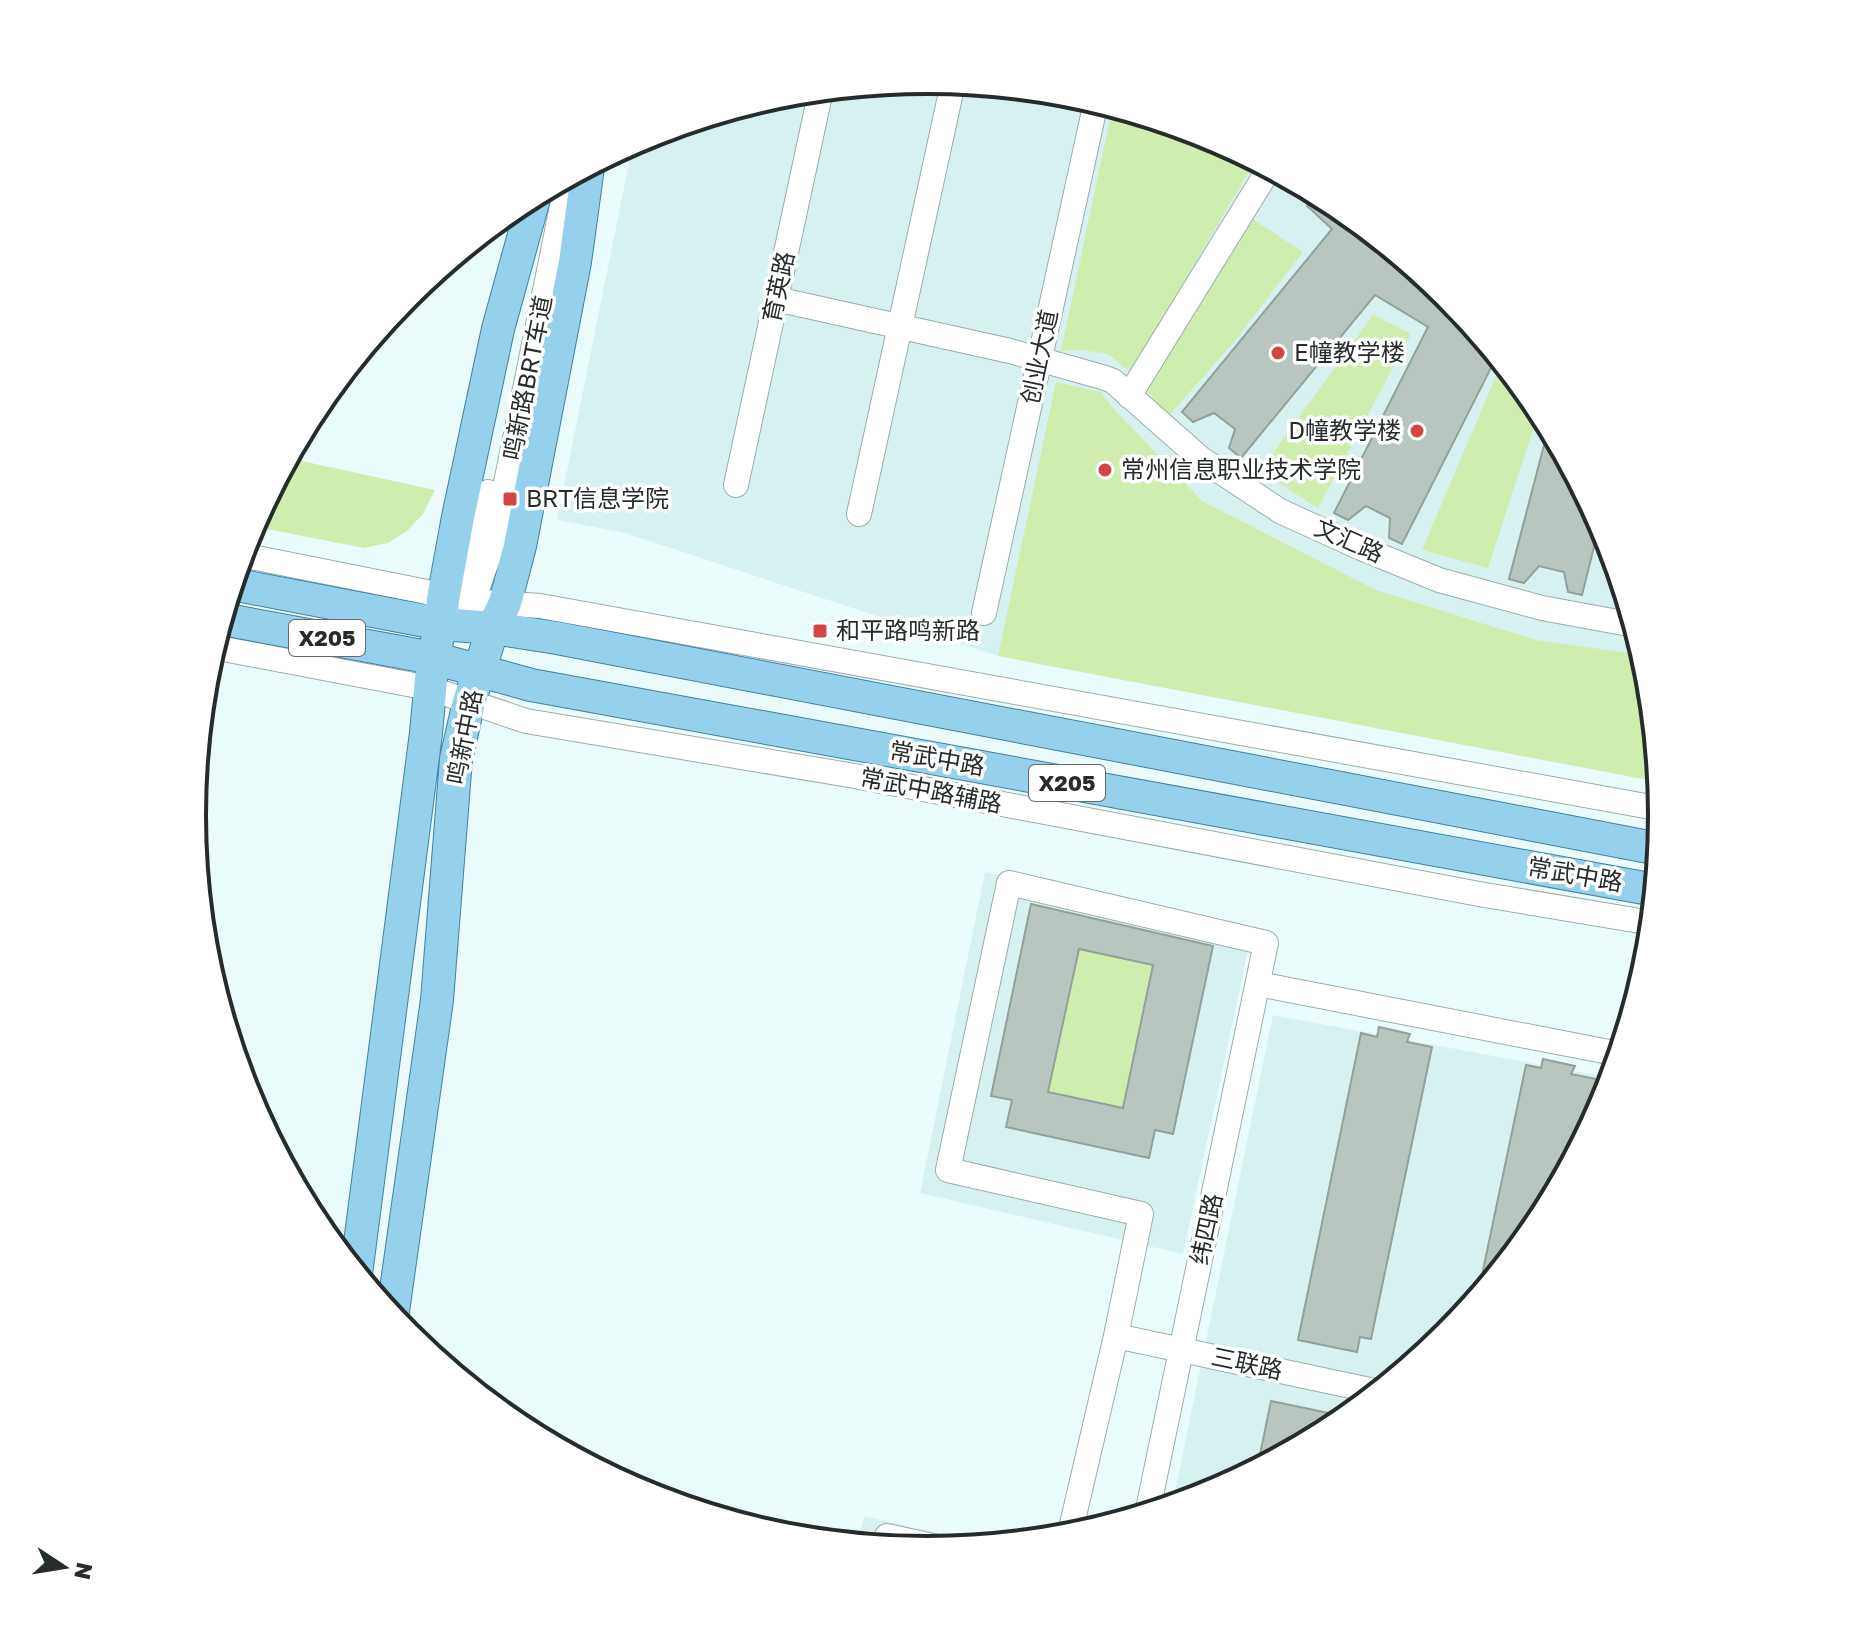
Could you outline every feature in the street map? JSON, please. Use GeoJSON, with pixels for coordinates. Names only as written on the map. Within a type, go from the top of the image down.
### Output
{"type":"FeatureCollection","features":[{"type":"Feature","properties":{"kind":"main road","name":"鸣新中路"},"geometry":{"type":"LineString","coordinates":[[358,1259],[426,733],[431,673],[461,612],[520,546],[575,262],[586,180]]}},
{"type":"Feature","properties":{"kind":"main road","name":"鸣新中路"},"geometry":{"type":"LineString","coordinates":[[394,1301],[437,1000],[456,759],[479,671],[461,612],[458,517],[498,329],[530,214]]}},
{"type":"Feature","properties":{"kind":"main road","name":"常武中路"},"geometry":{"type":"LineString","coordinates":[[244,585],[461,612],[547,636],[1647,847]]}},
{"type":"Feature","properties":{"kind":"main road","name":"常武中路"},"geometry":{"type":"LineString","coordinates":[[232,622],[431,673],[479,671],[531,685],[1644,888]]}},
{"type":"Feature","properties":{"kind":"main road"},"geometry":{"type":"LineString","coordinates":[[431,673],[469,702]]}},
{"type":"Feature","properties":{"kind":"street"},"geometry":{"type":"LineString","coordinates":[[859,514],[950,95]]}},
{"type":"Feature","properties":{"kind":"street","name":"育英路"},"geometry":{"type":"LineString","coordinates":[[736,485],[818,103]]}},
{"type":"Feature","properties":{"kind":"street","name":"创业大道"},"geometry":{"type":"LineString","coordinates":[[984,613],[1093,114]]}},
{"type":"Feature","properties":{"kind":"street"},"geometry":{"type":"LineString","coordinates":[[1129,396],[1264,178]]}},
{"type":"Feature","properties":{"kind":"street","name":"鸣新路BRT车道"},"geometry":{"type":"LineString","coordinates":[[461,612],[494,542],[565,192]]}},
{"type":"Feature","properties":{"kind":"street","name":"鸣新路BRT车道"},"geometry":{"type":"LineString","coordinates":[[461,612],[552,200]]}},
{"type":"Feature","properties":{"kind":"street","name":"文汇路"},"geometry":{"type":"LineString","coordinates":[[776,299],[1040,358],[1113,381],[1200,458],[1280,511],[1439,580],[1542,608],[1622,623]]}},
{"type":"Feature","properties":{"kind":"street"},"geometry":{"type":"LineString","coordinates":[[253,557],[427,592],[461,612],[540,606],[1648,806]]}},
{"type":"Feature","properties":{"kind":"street"},"geometry":{"type":"LineString","coordinates":[[225,648],[431,673]]}},
{"type":"Feature","properties":{"kind":"street","name":"常武中路辅路"},"geometry":{"type":"LineString","coordinates":[[469,702],[526,721],[849,775],[1479,894],[1640,921]]}},
{"type":"Feature","properties":{"kind":"street","name":"纬四路"},"geometry":{"type":"LineString","coordinates":[[1116,1336],[1141,1214],[948,1170],[1009,883],[1266,943],[1150,1502]]}},
{"type":"Feature","properties":{"kind":"street"},"geometry":{"type":"LineString","coordinates":[[1258,984],[1608,1052]]}},
{"type":"Feature","properties":{"kind":"street"},"geometry":{"type":"LineString","coordinates":[[1073,1522],[1116,1336]]}},
{"type":"Feature","properties":{"kind":"street","name":"三联路"},"geometry":{"type":"LineString","coordinates":[[1116,1336],[1365,1389]]}},
{"type":"Feature","properties":{"kind":"shaded area","name":"常州信息职业技术学院"},"geometry":{"type":"Polygon","coordinates":[[[927,94],[1021,100],[1068,108],[1159,132],[1246,168],[1288,191],[1366,243],[1403,273],[1469,340],[1527,415],[1552,455],[1594,539],[1624,629],[1635,675],[1647,780],[998,656],[625,533],[557,520],[630,158],[695,132],[740,119],[833,100],[927,94]]]}},
{"type":"Feature","properties":{"kind":"shaded area"},"geometry":{"type":"Polygon","coordinates":[[[985,872],[1253,927],[1183,1254],[920,1193],[985,872]]]}},
{"type":"Feature","properties":{"kind":"shaded area"},"geometry":{"type":"Polygon","coordinates":[[[1273,1015],[1600,1076],[1574,1135],[1527,1216],[1499,1255],[1437,1326],[1403,1358],[1328,1415],[1246,1463],[1175,1493],[1273,1015]]]}},
{"type":"Feature","properties":{"kind":"shaded area"},"geometry":{"type":"Polygon","coordinates":[[[864,1516],[951,1536],[927,1537],[860,1533],[864,1516]]]}},
{"type":"Feature","properties":{"kind":"green space"},"geometry":{"type":"Polygon","coordinates":[[[1110,118],[1159,132],[1250,170],[1131,373],[1108,354],[1061,351],[1110,118]]]}},
{"type":"Feature","properties":{"kind":"green space"},"geometry":{"type":"Polygon","coordinates":[[[1251,218],[1303,252],[1233,343],[1168,417],[1147,391],[1251,218]]]}},
{"type":"Feature","properties":{"kind":"green space"},"geometry":{"type":"Polygon","coordinates":[[[1373,315],[1411,334],[1318,508],[1260,471],[1373,315]]]}},
{"type":"Feature","properties":{"kind":"green space"},"geometry":{"type":"Polygon","coordinates":[[[1497,374],[1534,427],[1488,568],[1422,550],[1497,374]]]}},
{"type":"Feature","properties":{"kind":"green space"},"geometry":{"type":"Polygon","coordinates":[[[1056,382],[1101,392],[1202,501],[1376,590],[1536,640],[1630,653],[1642,721],[1647,780],[998,656],[1056,382]]]}},
{"type":"Feature","properties":{"kind":"green space"},"geometry":{"type":"Polygon","coordinates":[[[299,460],[435,490],[423,514],[407,531],[388,543],[364,548],[265,529],[299,460]]]}},
{"type":"Feature","properties":{"kind":"green space"},"geometry":{"type":"Polygon","coordinates":[[[1079,949],[1153,965],[1123,1108],[1048,1092],[1079,949]]]}},
{"type":"Feature","properties":{"kind":"building"},"geometry":{"type":"Polygon","coordinates":[[[1309,204],[1328,216],[1403,273],[1437,305],[1491,367],[1402,544],[1389,538],[1390,518],[1366,506],[1348,520],[1334,513],[1428,327],[1375,295],[1241,458],[1229,448],[1235,429],[1214,413],[1193,422],[1182,412],[1332,229],[1307,206],[1309,204]]]}},
{"type":"Feature","properties":{"kind":"building"},"geometry":{"type":"Polygon","coordinates":[[[1545,443],[1595,542],[1582,595],[1568,592],[1564,572],[1539,566],[1524,583],[1509,579],[1545,443]]]}},
{"type":"Feature","properties":{"kind":"building"},"geometry":{"type":"Polygon","coordinates":[[[1031,904],[1213,946],[1173,1134],[1155,1130],[1149,1158],[1006,1127],[1012,1100],[991,1096],[1031,904]],[[1079,949],[1048,1092],[1123,1108],[1153,965],[1079,949]]]}},
{"type":"Feature","properties":{"kind":"building"},"geometry":{"type":"Polygon","coordinates":[[[1379,1027],[1410,1034],[1407,1042],[1432,1047],[1371,1339],[1360,1337],[1357,1352],[1298,1340],[1361,1033],[1377,1037],[1379,1027]]]}},
{"type":"Feature","properties":{"kind":"building"},"geometry":{"type":"Polygon","coordinates":[[[1543,1059],[1575,1066],[1571,1074],[1596,1079],[1593,1095],[1552,1176],[1527,1216],[1482,1275],[1526,1065],[1541,1068],[1543,1059]]]}},
{"type":"Feature","properties":{"kind":"building"},"geometry":{"type":"Polygon","coordinates":[[[1271,1401],[1330,1413],[1288,1440],[1260,1455],[1271,1401]]]}},
{"type":"Feature","properties":{"kind":"place","name":"E幢教学楼"},"geometry":{"type":"Point","coordinates":[1278,353]}},
{"type":"Feature","properties":{"kind":"place","name":"D幢教学楼"},"geometry":{"type":"Point","coordinates":[1417,431]}},
{"type":"Feature","properties":{"kind":"place","name":"常州信息职业技术学院"},"geometry":{"type":"Point","coordinates":[1105,470]}},
{"type":"Feature","properties":{"kind":"place","name":"BRT信息学院"},"geometry":{"type":"Point","coordinates":[510,499]}},
{"type":"Feature","properties":{"kind":"place","name":"和平路鸣新路"},"geometry":{"type":"Point","coordinates":[820,631]}}]}
